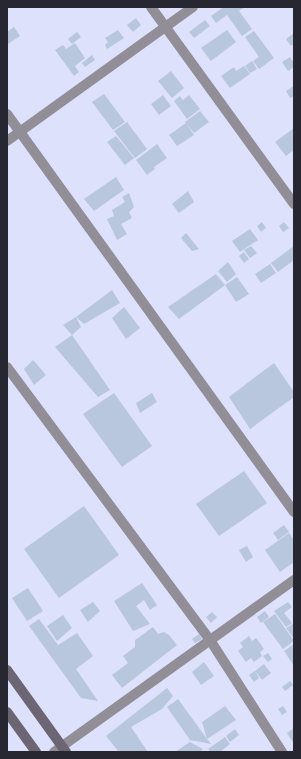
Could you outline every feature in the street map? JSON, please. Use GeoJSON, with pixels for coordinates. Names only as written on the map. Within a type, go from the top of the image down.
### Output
{"type":"FeatureCollection","features":[{"type":"Feature","properties":{"kind":"main road"},"geometry":{"type":"LineString","coordinates":[[7,670],[61,750]]}},
{"type":"Feature","properties":{"kind":"main road"},"geometry":{"type":"LineString","coordinates":[[7,712],[36,752]]}},
{"type":"Feature","properties":{"kind":"street"},"geometry":{"type":"LineString","coordinates":[[151,7],[294,204]]}},
{"type":"Feature","properties":{"kind":"street"},"geometry":{"type":"LineString","coordinates":[[7,141],[194,7]]}},
{"type":"Feature","properties":{"kind":"street"},"geometry":{"type":"LineString","coordinates":[[7,114],[294,512]]}},
{"type":"Feature","properties":{"kind":"street"},"geometry":{"type":"LineString","coordinates":[[7,367],[210,640],[282,752]]}},
{"type":"Feature","properties":{"kind":"street"},"geometry":{"type":"LineString","coordinates":[[61,750],[294,580]]}},
{"type":"Feature","properties":{"kind":"building"},"geometry":{"type":"Polygon","coordinates":[[[224,7],[245,7],[239,11],[252,29],[242,36],[227,15],[216,23],[211,16],[224,7]]]}},
{"type":"Feature","properties":{"kind":"building"},"geometry":{"type":"Polygon","coordinates":[[[136,18],[141,25],[133,32],[127,25],[136,18]]]}},
{"type":"Feature","properties":{"kind":"building"},"geometry":{"type":"Polygon","coordinates":[[[205,20],[210,26],[194,38],[189,32],[205,20]]]}},
{"type":"Feature","properties":{"kind":"building"},"geometry":{"type":"Polygon","coordinates":[[[14,27],[20,36],[8,44],[7,32],[14,27]]]}},
{"type":"Feature","properties":{"kind":"building"},"geometry":{"type":"Polygon","coordinates":[[[118,30],[124,38],[107,49],[105,45],[108,42],[105,38],[118,30]]]}},
{"type":"Feature","properties":{"kind":"building"},"geometry":{"type":"Polygon","coordinates":[[[227,30],[236,42],[211,61],[201,48],[227,30]]]}},
{"type":"Feature","properties":{"kind":"building"},"geometry":{"type":"Polygon","coordinates":[[[254,31],[274,58],[259,69],[253,61],[259,57],[245,37],[254,31]]]}},
{"type":"Feature","properties":{"kind":"building"},"geometry":{"type":"Polygon","coordinates":[[[77,32],[81,37],[72,44],[68,39],[77,32]]]}},
{"type":"Feature","properties":{"kind":"building"},"geometry":{"type":"Polygon","coordinates":[[[294,33],[294,44],[291,46],[286,39],[294,33]]]}},
{"type":"Feature","properties":{"kind":"building"},"geometry":{"type":"Polygon","coordinates":[[[75,43],[85,58],[75,66],[79,72],[74,76],[55,50],[63,45],[66,49],[75,43]]]}},
{"type":"Feature","properties":{"kind":"building"},"geometry":{"type":"Polygon","coordinates":[[[92,55],[95,60],[85,67],[82,63],[92,55]]]}},
{"type":"Feature","properties":{"kind":"building"},"geometry":{"type":"Polygon","coordinates":[[[290,57],[294,63],[294,67],[288,71],[282,62],[290,57]]]}},
{"type":"Feature","properties":{"kind":"building"},"geometry":{"type":"Polygon","coordinates":[[[252,61],[257,69],[250,73],[245,66],[252,61]]]}},
{"type":"Feature","properties":{"kind":"building"},"geometry":{"type":"Polygon","coordinates":[[[244,66],[250,74],[230,88],[221,76],[234,67],[236,71],[244,66]]]}},
{"type":"Feature","properties":{"kind":"building"},"geometry":{"type":"Polygon","coordinates":[[[171,71],[184,88],[172,98],[158,81],[171,71]]]}},
{"type":"Feature","properties":{"kind":"building"},"geometry":{"type":"Polygon","coordinates":[[[294,86],[294,96],[290,98],[286,91],[294,86]]]}},
{"type":"Feature","properties":{"kind":"building"},"geometry":{"type":"Polygon","coordinates":[[[104,94],[125,122],[113,130],[92,102],[104,94]]]}},
{"type":"Feature","properties":{"kind":"building"},"geometry":{"type":"Polygon","coordinates":[[[163,95],[171,106],[159,115],[151,104],[163,95]]]}},
{"type":"Feature","properties":{"kind":"building"},"geometry":{"type":"Polygon","coordinates":[[[189,95],[200,109],[187,119],[174,101],[180,96],[183,100],[189,95]]]}},
{"type":"Feature","properties":{"kind":"building"},"geometry":{"type":"Polygon","coordinates":[[[200,111],[209,122],[194,133],[185,122],[200,111]]]}},
{"type":"Feature","properties":{"kind":"building"},"geometry":{"type":"Polygon","coordinates":[[[127,122],[147,149],[135,158],[114,131],[127,122]]]}},
{"type":"Feature","properties":{"kind":"building"},"geometry":{"type":"Polygon","coordinates":[[[186,123],[194,135],[177,146],[169,135],[186,123]]]}},
{"type":"Feature","properties":{"kind":"building"},"geometry":{"type":"Polygon","coordinates":[[[294,128],[294,150],[286,156],[275,142],[294,128]]]}},
{"type":"Feature","properties":{"kind":"building"},"geometry":{"type":"Polygon","coordinates":[[[116,136],[134,158],[125,165],[107,142],[116,136]]]}},
{"type":"Feature","properties":{"kind":"building"},"geometry":{"type":"Polygon","coordinates":[[[157,144],[167,158],[154,167],[155,169],[147,175],[136,160],[157,144]]]}},
{"type":"Feature","properties":{"kind":"building"},"geometry":{"type":"Polygon","coordinates":[[[116,177],[124,190],[94,211],[84,199],[116,177]]]}},
{"type":"Feature","properties":{"kind":"building"},"geometry":{"type":"Polygon","coordinates":[[[188,191],[194,202],[179,213],[172,204],[188,191]]]}},
{"type":"Feature","properties":{"kind":"building"},"geometry":{"type":"Polygon","coordinates":[[[129,193],[134,207],[129,212],[132,218],[121,224],[127,234],[117,240],[107,219],[114,216],[112,210],[125,202],[122,197],[129,193]]]}},
{"type":"Feature","properties":{"kind":"building"},"geometry":{"type":"Polygon","coordinates":[[[262,222],[266,228],[261,232],[257,226],[262,222]]]}},
{"type":"Feature","properties":{"kind":"building"},"geometry":{"type":"Polygon","coordinates":[[[284,222],[289,228],[283,232],[279,226],[284,222]]]}},
{"type":"Feature","properties":{"kind":"building"},"geometry":{"type":"Polygon","coordinates":[[[250,229],[258,240],[240,252],[232,241],[250,229]]]}},
{"type":"Feature","properties":{"kind":"building"},"geometry":{"type":"Polygon","coordinates":[[[186,233],[199,249],[192,251],[181,238],[186,233]]]}},
{"type":"Feature","properties":{"kind":"building"},"geometry":{"type":"Polygon","coordinates":[[[251,246],[257,253],[250,258],[244,250],[251,246]]]}},
{"type":"Feature","properties":{"kind":"building"},"geometry":{"type":"Polygon","coordinates":[[[294,246],[294,260],[278,272],[271,263],[294,246]]]}},
{"type":"Feature","properties":{"kind":"building"},"geometry":{"type":"Polygon","coordinates":[[[244,252],[249,259],[244,263],[239,256],[244,252]]]}},
{"type":"Feature","properties":{"kind":"building"},"geometry":{"type":"Polygon","coordinates":[[[228,262],[236,274],[227,282],[218,271],[228,262]]]}},
{"type":"Feature","properties":{"kind":"building"},"geometry":{"type":"Polygon","coordinates":[[[270,264],[276,273],[261,283],[255,274],[270,264]]]}},
{"type":"Feature","properties":{"kind":"building"},"geometry":{"type":"Polygon","coordinates":[[[216,274],[225,285],[179,319],[168,307],[216,274]]]}},
{"type":"Feature","properties":{"kind":"building"},"geometry":{"type":"Polygon","coordinates":[[[237,277],[249,294],[236,302],[225,285],[237,277]]]}},
{"type":"Feature","properties":{"kind":"building"},"geometry":{"type":"Polygon","coordinates":[[[112,290],[120,303],[84,324],[76,317],[112,290]]]}},
{"type":"Feature","properties":{"kind":"building"},"geometry":{"type":"Polygon","coordinates":[[[124,307],[140,328],[126,339],[112,318],[124,307]]]}},
{"type":"Feature","properties":{"kind":"building"},"geometry":{"type":"Polygon","coordinates":[[[76,317],[81,327],[72,335],[63,325],[76,317]]]}},
{"type":"Feature","properties":{"kind":"building"},"geometry":{"type":"Polygon","coordinates":[[[72,335],[110,390],[98,397],[55,347],[72,335]]]}},
{"type":"Feature","properties":{"kind":"building"},"geometry":{"type":"Polygon","coordinates":[[[33,360],[46,375],[34,385],[24,369],[33,360]]]}},
{"type":"Feature","properties":{"kind":"building"},"geometry":{"type":"Polygon","coordinates":[[[274,363],[294,392],[294,397],[250,429],[229,397],[274,363]]]}},
{"type":"Feature","properties":{"kind":"building"},"geometry":{"type":"Polygon","coordinates":[[[114,393],[152,446],[122,467],[83,414],[114,393]]]}},
{"type":"Feature","properties":{"kind":"building"},"geometry":{"type":"Polygon","coordinates":[[[152,393],[157,402],[140,413],[136,403],[152,393]]]}},
{"type":"Feature","properties":{"kind":"building"},"geometry":{"type":"Polygon","coordinates":[[[244,471],[267,503],[219,536],[196,504],[244,471]]]}},
{"type":"Feature","properties":{"kind":"building"},"geometry":{"type":"Polygon","coordinates":[[[84,506],[119,555],[59,598],[24,549],[84,506]]]}},
{"type":"Feature","properties":{"kind":"building"},"geometry":{"type":"Polygon","coordinates":[[[284,525],[289,532],[278,540],[273,533],[284,525]]]}},
{"type":"Feature","properties":{"kind":"building"},"geometry":{"type":"Polygon","coordinates":[[[289,533],[294,540],[294,562],[280,572],[265,550],[289,533]]]}},
{"type":"Feature","properties":{"kind":"building"},"geometry":{"type":"Polygon","coordinates":[[[247,546],[253,557],[246,562],[239,550],[247,546]]]}},
{"type":"Feature","properties":{"kind":"building"},"geometry":{"type":"Polygon","coordinates":[[[142,583],[157,605],[150,610],[144,600],[136,606],[150,624],[133,631],[114,601],[142,583]]]}},
{"type":"Feature","properties":{"kind":"building"},"geometry":{"type":"Polygon","coordinates":[[[28,588],[43,611],[27,621],[12,598],[28,588]]]}},
{"type":"Feature","properties":{"kind":"building"},"geometry":{"type":"Polygon","coordinates":[[[93,602],[100,611],[88,622],[80,610],[93,602]]]}},
{"type":"Feature","properties":{"kind":"building"},"geometry":{"type":"Polygon","coordinates":[[[288,602],[292,607],[284,613],[292,623],[286,627],[274,611],[288,602]]]}},
{"type":"Feature","properties":{"kind":"building"},"geometry":{"type":"Polygon","coordinates":[[[265,611],[269,617],[261,623],[257,617],[265,611]]]}},
{"type":"Feature","properties":{"kind":"building"},"geometry":{"type":"Polygon","coordinates":[[[212,612],[217,617],[211,623],[206,617],[212,612]]]}},
{"type":"Feature","properties":{"kind":"building"},"geometry":{"type":"Polygon","coordinates":[[[275,614],[294,641],[283,649],[263,622],[275,614]]]}},
{"type":"Feature","properties":{"kind":"building"},"geometry":{"type":"Polygon","coordinates":[[[63,615],[72,628],[57,641],[47,626],[63,615]]]}},
{"type":"Feature","properties":{"kind":"building"},"geometry":{"type":"Polygon","coordinates":[[[39,619],[58,645],[77,633],[93,656],[76,669],[98,701],[81,698],[29,626],[39,619]]]}},
{"type":"Feature","properties":{"kind":"building"},"geometry":{"type":"Polygon","coordinates":[[[294,623],[294,639],[286,628],[294,623]]]}},
{"type":"Feature","properties":{"kind":"building"},"geometry":{"type":"Polygon","coordinates":[[[153,627],[158,634],[164,632],[169,635],[177,645],[122,688],[112,675],[128,663],[123,656],[135,647],[135,640],[153,627]]]}},
{"type":"Feature","properties":{"kind":"building"},"geometry":{"type":"Polygon","coordinates":[[[199,634],[202,639],[195,643],[192,639],[199,634]]]}},
{"type":"Feature","properties":{"kind":"building"},"geometry":{"type":"Polygon","coordinates":[[[249,636],[252,641],[256,638],[264,649],[260,652],[262,656],[254,662],[251,658],[246,662],[238,651],[243,647],[240,643],[249,636]]]}},
{"type":"Feature","properties":{"kind":"building"},"geometry":{"type":"Polygon","coordinates":[[[294,644],[294,666],[284,651],[294,644]]]}},
{"type":"Feature","properties":{"kind":"building"},"geometry":{"type":"Polygon","coordinates":[[[268,653],[272,659],[268,662],[263,656],[268,653]]]}},
{"type":"Feature","properties":{"kind":"building"},"geometry":{"type":"Polygon","coordinates":[[[204,662],[214,676],[201,685],[192,672],[204,662]]]}},
{"type":"Feature","properties":{"kind":"building"},"geometry":{"type":"Polygon","coordinates":[[[264,664],[271,673],[262,680],[255,671],[264,664]]]}},
{"type":"Feature","properties":{"kind":"building"},"geometry":{"type":"Polygon","coordinates":[[[255,671],[259,678],[254,682],[249,675],[255,671]]]}},
{"type":"Feature","properties":{"kind":"building"},"geometry":{"type":"Polygon","coordinates":[[[290,681],[293,685],[285,691],[282,687],[290,681]]]}},
{"type":"Feature","properties":{"kind":"building"},"geometry":{"type":"Polygon","coordinates":[[[167,688],[173,696],[162,709],[131,727],[148,752],[119,752],[106,736],[167,688]]]}},
{"type":"Feature","properties":{"kind":"building"},"geometry":{"type":"Polygon","coordinates":[[[178,699],[211,744],[190,740],[167,707],[178,699]]]}},
{"type":"Feature","properties":{"kind":"building"},"geometry":{"type":"Polygon","coordinates":[[[225,706],[236,720],[207,739],[202,722],[225,706]]]}},
{"type":"Feature","properties":{"kind":"building"},"geometry":{"type":"Polygon","coordinates":[[[283,706],[287,712],[282,715],[278,709],[283,706]]]}},
{"type":"Feature","properties":{"kind":"building"},"geometry":{"type":"Polygon","coordinates":[[[294,728],[294,744],[287,733],[294,728]]]}},
{"type":"Feature","properties":{"kind":"building"},"geometry":{"type":"Polygon","coordinates":[[[235,729],[239,735],[230,742],[226,736],[235,729]]]}},
{"type":"Feature","properties":{"kind":"building"},"geometry":{"type":"Polygon","coordinates":[[[225,737],[230,744],[220,752],[211,752],[208,749],[225,737]]]}},
{"type":"Feature","properties":{"kind":"building"},"geometry":{"type":"Polygon","coordinates":[[[190,742],[203,749],[200,752],[175,752],[190,742]]]}}]}
